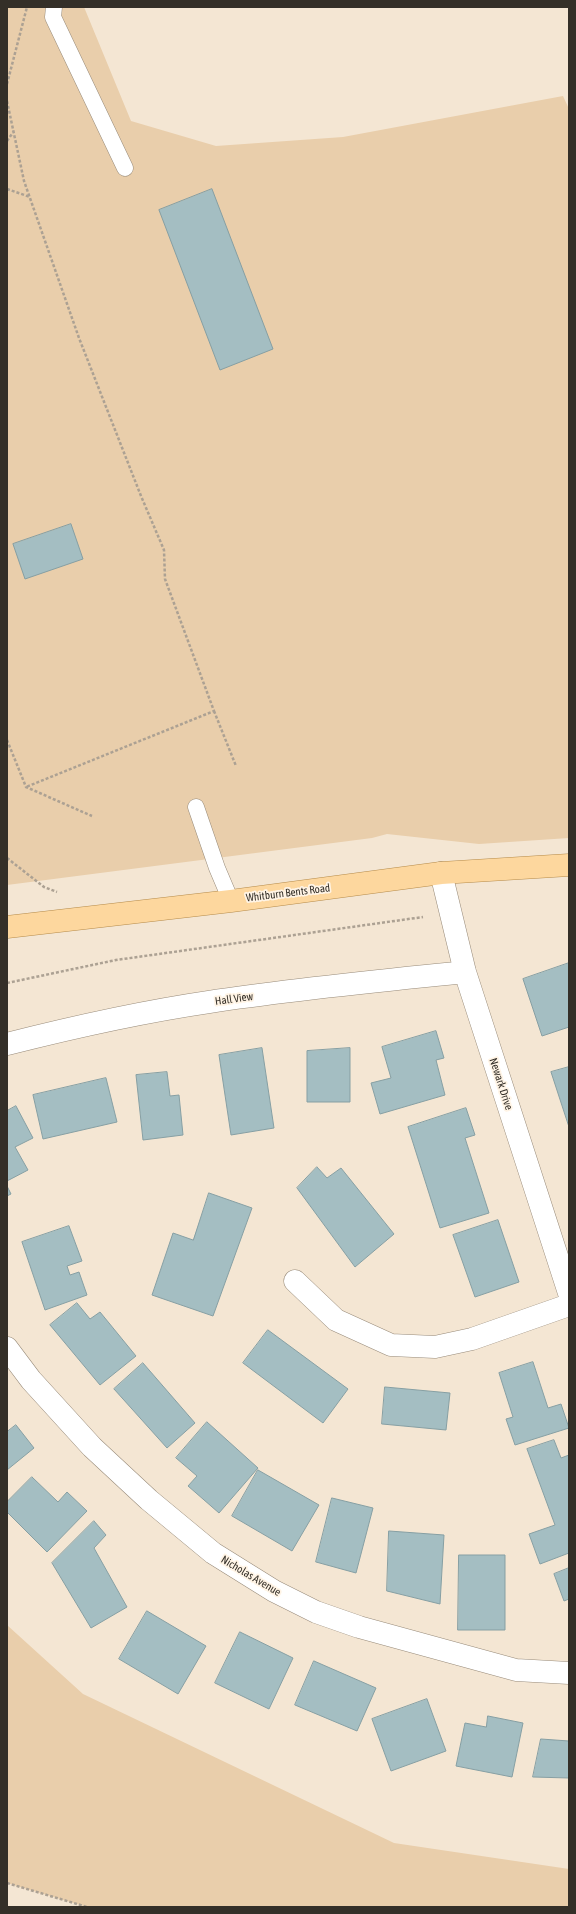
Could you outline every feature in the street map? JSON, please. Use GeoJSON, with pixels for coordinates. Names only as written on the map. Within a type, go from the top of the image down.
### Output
{"type":"FeatureCollection","features":[{"type":"Feature","properties":{"kind":"main road","name":"Whitburn Bents Road"},"geometry":{"type":"LineString","coordinates":[[7,927],[231,901],[441,873],[569,865]]}},
{"type":"Feature","properties":{"kind":"street","name":"Newark Drive"},"geometry":{"type":"LineString","coordinates":[[441,873],[465,972],[569,1293]]}},
{"type":"Feature","properties":{"kind":"street","name":"Hall View"},"geometry":{"type":"LineString","coordinates":[[7,1044],[78,1026],[208,1002],[465,972]]}},
{"type":"Feature","properties":{"kind":"street"},"geometry":{"type":"LineString","coordinates":[[295,1281],[336,1320],[391,1345],[435,1346],[472,1339],[569,1305]]}},
{"type":"Feature","properties":{"kind":"street","name":"Nicholas Avenue"},"geometry":{"type":"LineString","coordinates":[[7,1348],[31,1380],[92,1447],[213,1553],[274,1591],[316,1612],[359,1627],[516,1670],[569,1673]]}},
{"type":"Feature","properties":{"kind":"lane"},"geometry":{"type":"LineString","coordinates":[[54,7],[53,17],[125,168]]}},
{"type":"Feature","properties":{"kind":"lane"},"geometry":{"type":"LineString","coordinates":[[196,807],[217,868],[231,901]]}},
{"type":"Feature","properties":{"kind":"path"},"geometry":{"type":"LineString","coordinates":[[7,84],[27,7]]}},
{"type":"Feature","properties":{"kind":"path"},"geometry":{"type":"LineString","coordinates":[[7,101],[24,180],[79,338],[141,496],[164,550],[166,579],[214,711],[236,766]]}},
{"type":"Feature","properties":{"kind":"path"},"geometry":{"type":"LineString","coordinates":[[7,141],[14,132]]}},
{"type":"Feature","properties":{"kind":"path"},"geometry":{"type":"LineString","coordinates":[[7,189],[30,197]]}},
{"type":"Feature","properties":{"kind":"path"},"geometry":{"type":"LineString","coordinates":[[26,787],[214,711]]}},
{"type":"Feature","properties":{"kind":"path"},"geometry":{"type":"LineString","coordinates":[[7,740],[26,787],[92,816]]}},
{"type":"Feature","properties":{"kind":"path"},"geometry":{"type":"LineString","coordinates":[[7,858],[44,887],[68,897],[95,916]]}},
{"type":"Feature","properties":{"kind":"path"},"geometry":{"type":"LineString","coordinates":[[7,983],[116,960],[451,913]]}},
{"type":"Feature","properties":{"kind":"path"},"geometry":{"type":"LineString","coordinates":[[7,1883],[87,1907]]}},
{"type":"Feature","properties":{"kind":"shaded area"},"geometry":{"type":"Polygon","coordinates":[[[7,7],[84,7],[131,121],[216,146],[343,137],[563,96],[569,109],[569,838],[479,844],[387,834],[372,838],[7,885],[7,7]]]}},
{"type":"Feature","properties":{"kind":"shaded area"},"geometry":{"type":"Polygon","coordinates":[[[7,1625],[83,1694],[394,1843],[569,1869],[569,1907],[87,1907],[7,1883],[7,1625]]]}},
{"type":"Feature","properties":{"kind":"building"},"geometry":{"type":"Polygon","coordinates":[[[212,189],[273,349],[220,370],[159,210],[212,189]]]}},
{"type":"Feature","properties":{"kind":"building"},"geometry":{"type":"Polygon","coordinates":[[[71,524],[83,559],[25,579],[13,544],[71,524]]]}},
{"type":"Feature","properties":{"kind":"building"},"geometry":{"type":"Polygon","coordinates":[[[569,963],[569,1027],[542,1036],[523,979],[569,963]]]}},
{"type":"Feature","properties":{"kind":"building"},"geometry":{"type":"Polygon","coordinates":[[[436,1031],[444,1058],[436,1060],[445,1095],[380,1114],[371,1083],[391,1078],[382,1047],[436,1031]]]}},
{"type":"Feature","properties":{"kind":"building"},"geometry":{"type":"Polygon","coordinates":[[[262,1048],[274,1128],[231,1135],[219,1055],[262,1048]]]}},
{"type":"Feature","properties":{"kind":"building"},"geometry":{"type":"Polygon","coordinates":[[[350,1048],[350,1102],[307,1102],[307,1051],[350,1048]]]}},
{"type":"Feature","properties":{"kind":"building"},"geometry":{"type":"Polygon","coordinates":[[[569,1067],[569,1127],[551,1072],[569,1067]]]}},
{"type":"Feature","properties":{"kind":"building"},"geometry":{"type":"Polygon","coordinates":[[[167,1072],[170,1096],[179,1095],[183,1135],[143,1140],[136,1075],[167,1072]]]}},
{"type":"Feature","properties":{"kind":"building"},"geometry":{"type":"Polygon","coordinates":[[[106,1078],[117,1122],[43,1139],[33,1095],[106,1078]]]}},
{"type":"Feature","properties":{"kind":"building"},"geometry":{"type":"Polygon","coordinates":[[[16,1106],[33,1138],[15,1147],[28,1170],[7,1181],[7,1111],[16,1106]]]}},
{"type":"Feature","properties":{"kind":"building"},"geometry":{"type":"Polygon","coordinates":[[[466,1108],[475,1135],[465,1138],[489,1213],[440,1228],[408,1127],[466,1108]]]}},
{"type":"Feature","properties":{"kind":"building"},"geometry":{"type":"Polygon","coordinates":[[[317,1167],[327,1178],[341,1168],[394,1234],[355,1267],[297,1188],[317,1167]]]}},
{"type":"Feature","properties":{"kind":"building"},"geometry":{"type":"Polygon","coordinates":[[[7,1186],[11,1194],[7,1196],[7,1186]]]}},
{"type":"Feature","properties":{"kind":"building"},"geometry":{"type":"Polygon","coordinates":[[[209,1193],[252,1208],[213,1316],[152,1295],[173,1233],[193,1240],[209,1193]]]}},
{"type":"Feature","properties":{"kind":"building"},"geometry":{"type":"Polygon","coordinates":[[[498,1220],[519,1282],[475,1297],[453,1235],[498,1220]]]}},
{"type":"Feature","properties":{"kind":"building"},"geometry":{"type":"Polygon","coordinates":[[[69,1226],[82,1261],[67,1266],[70,1275],[79,1272],[87,1295],[45,1310],[22,1242],[69,1226]]]}},
{"type":"Feature","properties":{"kind":"building"},"geometry":{"type":"Polygon","coordinates":[[[77,1303],[90,1319],[100,1312],[136,1356],[100,1385],[50,1325],[77,1303]]]}},
{"type":"Feature","properties":{"kind":"building"},"geometry":{"type":"Polygon","coordinates":[[[268,1330],[348,1389],[323,1423],[243,1363],[268,1330]]]}},
{"type":"Feature","properties":{"kind":"building"},"geometry":{"type":"Polygon","coordinates":[[[533,1362],[548,1408],[561,1404],[569,1428],[515,1445],[506,1419],[513,1417],[499,1373],[533,1362]]]}},
{"type":"Feature","properties":{"kind":"building"},"geometry":{"type":"Polygon","coordinates":[[[143,1363],[195,1423],[167,1448],[114,1389],[143,1363]]]}},
{"type":"Feature","properties":{"kind":"building"},"geometry":{"type":"Polygon","coordinates":[[[385,1387],[450,1393],[446,1430],[382,1424],[385,1387]]]}},
{"type":"Feature","properties":{"kind":"building"},"geometry":{"type":"Polygon","coordinates":[[[207,1422],[258,1468],[219,1513],[188,1486],[197,1476],[176,1458],[207,1422]]]}},
{"type":"Feature","properties":{"kind":"building"},"geometry":{"type":"Polygon","coordinates":[[[16,1425],[34,1448],[7,1470],[7,1432],[16,1425]]]}},
{"type":"Feature","properties":{"kind":"building"},"geometry":{"type":"Polygon","coordinates":[[[554,1440],[561,1458],[569,1455],[569,1553],[540,1564],[529,1534],[555,1525],[527,1449],[554,1440]]]}},
{"type":"Feature","properties":{"kind":"building"},"geometry":{"type":"Polygon","coordinates":[[[258,1470],[319,1505],[292,1551],[232,1516],[258,1470]]]}},
{"type":"Feature","properties":{"kind":"building"},"geometry":{"type":"Polygon","coordinates":[[[32,1477],[58,1502],[67,1492],[87,1511],[47,1552],[7,1512],[7,1502],[32,1477]]]}},
{"type":"Feature","properties":{"kind":"building"},"geometry":{"type":"Polygon","coordinates":[[[332,1498],[373,1508],[356,1573],[316,1562],[332,1498]]]}},
{"type":"Feature","properties":{"kind":"building"},"geometry":{"type":"Polygon","coordinates":[[[94,1521],[106,1535],[94,1548],[127,1607],[91,1628],[52,1563],[94,1521]]]}},
{"type":"Feature","properties":{"kind":"building"},"geometry":{"type":"Polygon","coordinates":[[[389,1531],[444,1535],[440,1604],[387,1591],[389,1531]]]}},
{"type":"Feature","properties":{"kind":"building"},"geometry":{"type":"Polygon","coordinates":[[[459,1555],[505,1555],[505,1630],[458,1630],[459,1555]]]}},
{"type":"Feature","properties":{"kind":"building"},"geometry":{"type":"Polygon","coordinates":[[[569,1568],[569,1599],[564,1601],[554,1574],[569,1568]]]}},
{"type":"Feature","properties":{"kind":"building"},"geometry":{"type":"Polygon","coordinates":[[[147,1611],[206,1646],[178,1694],[119,1659],[147,1611]]]}},
{"type":"Feature","properties":{"kind":"building"},"geometry":{"type":"Polygon","coordinates":[[[240,1632],[293,1658],[269,1709],[215,1683],[240,1632]]]}},
{"type":"Feature","properties":{"kind":"building"},"geometry":{"type":"Polygon","coordinates":[[[314,1661],[376,1688],[357,1731],[295,1705],[314,1661]]]}},
{"type":"Feature","properties":{"kind":"building"},"geometry":{"type":"Polygon","coordinates":[[[427,1699],[446,1751],[391,1771],[372,1719],[427,1699]]]}},
{"type":"Feature","properties":{"kind":"building"},"geometry":{"type":"Polygon","coordinates":[[[488,1716],[523,1723],[512,1777],[456,1766],[465,1723],[486,1727],[488,1716]]]}},
{"type":"Feature","properties":{"kind":"building"},"geometry":{"type":"Polygon","coordinates":[[[541,1739],[569,1741],[569,1778],[533,1777],[541,1739]]]}}]}
